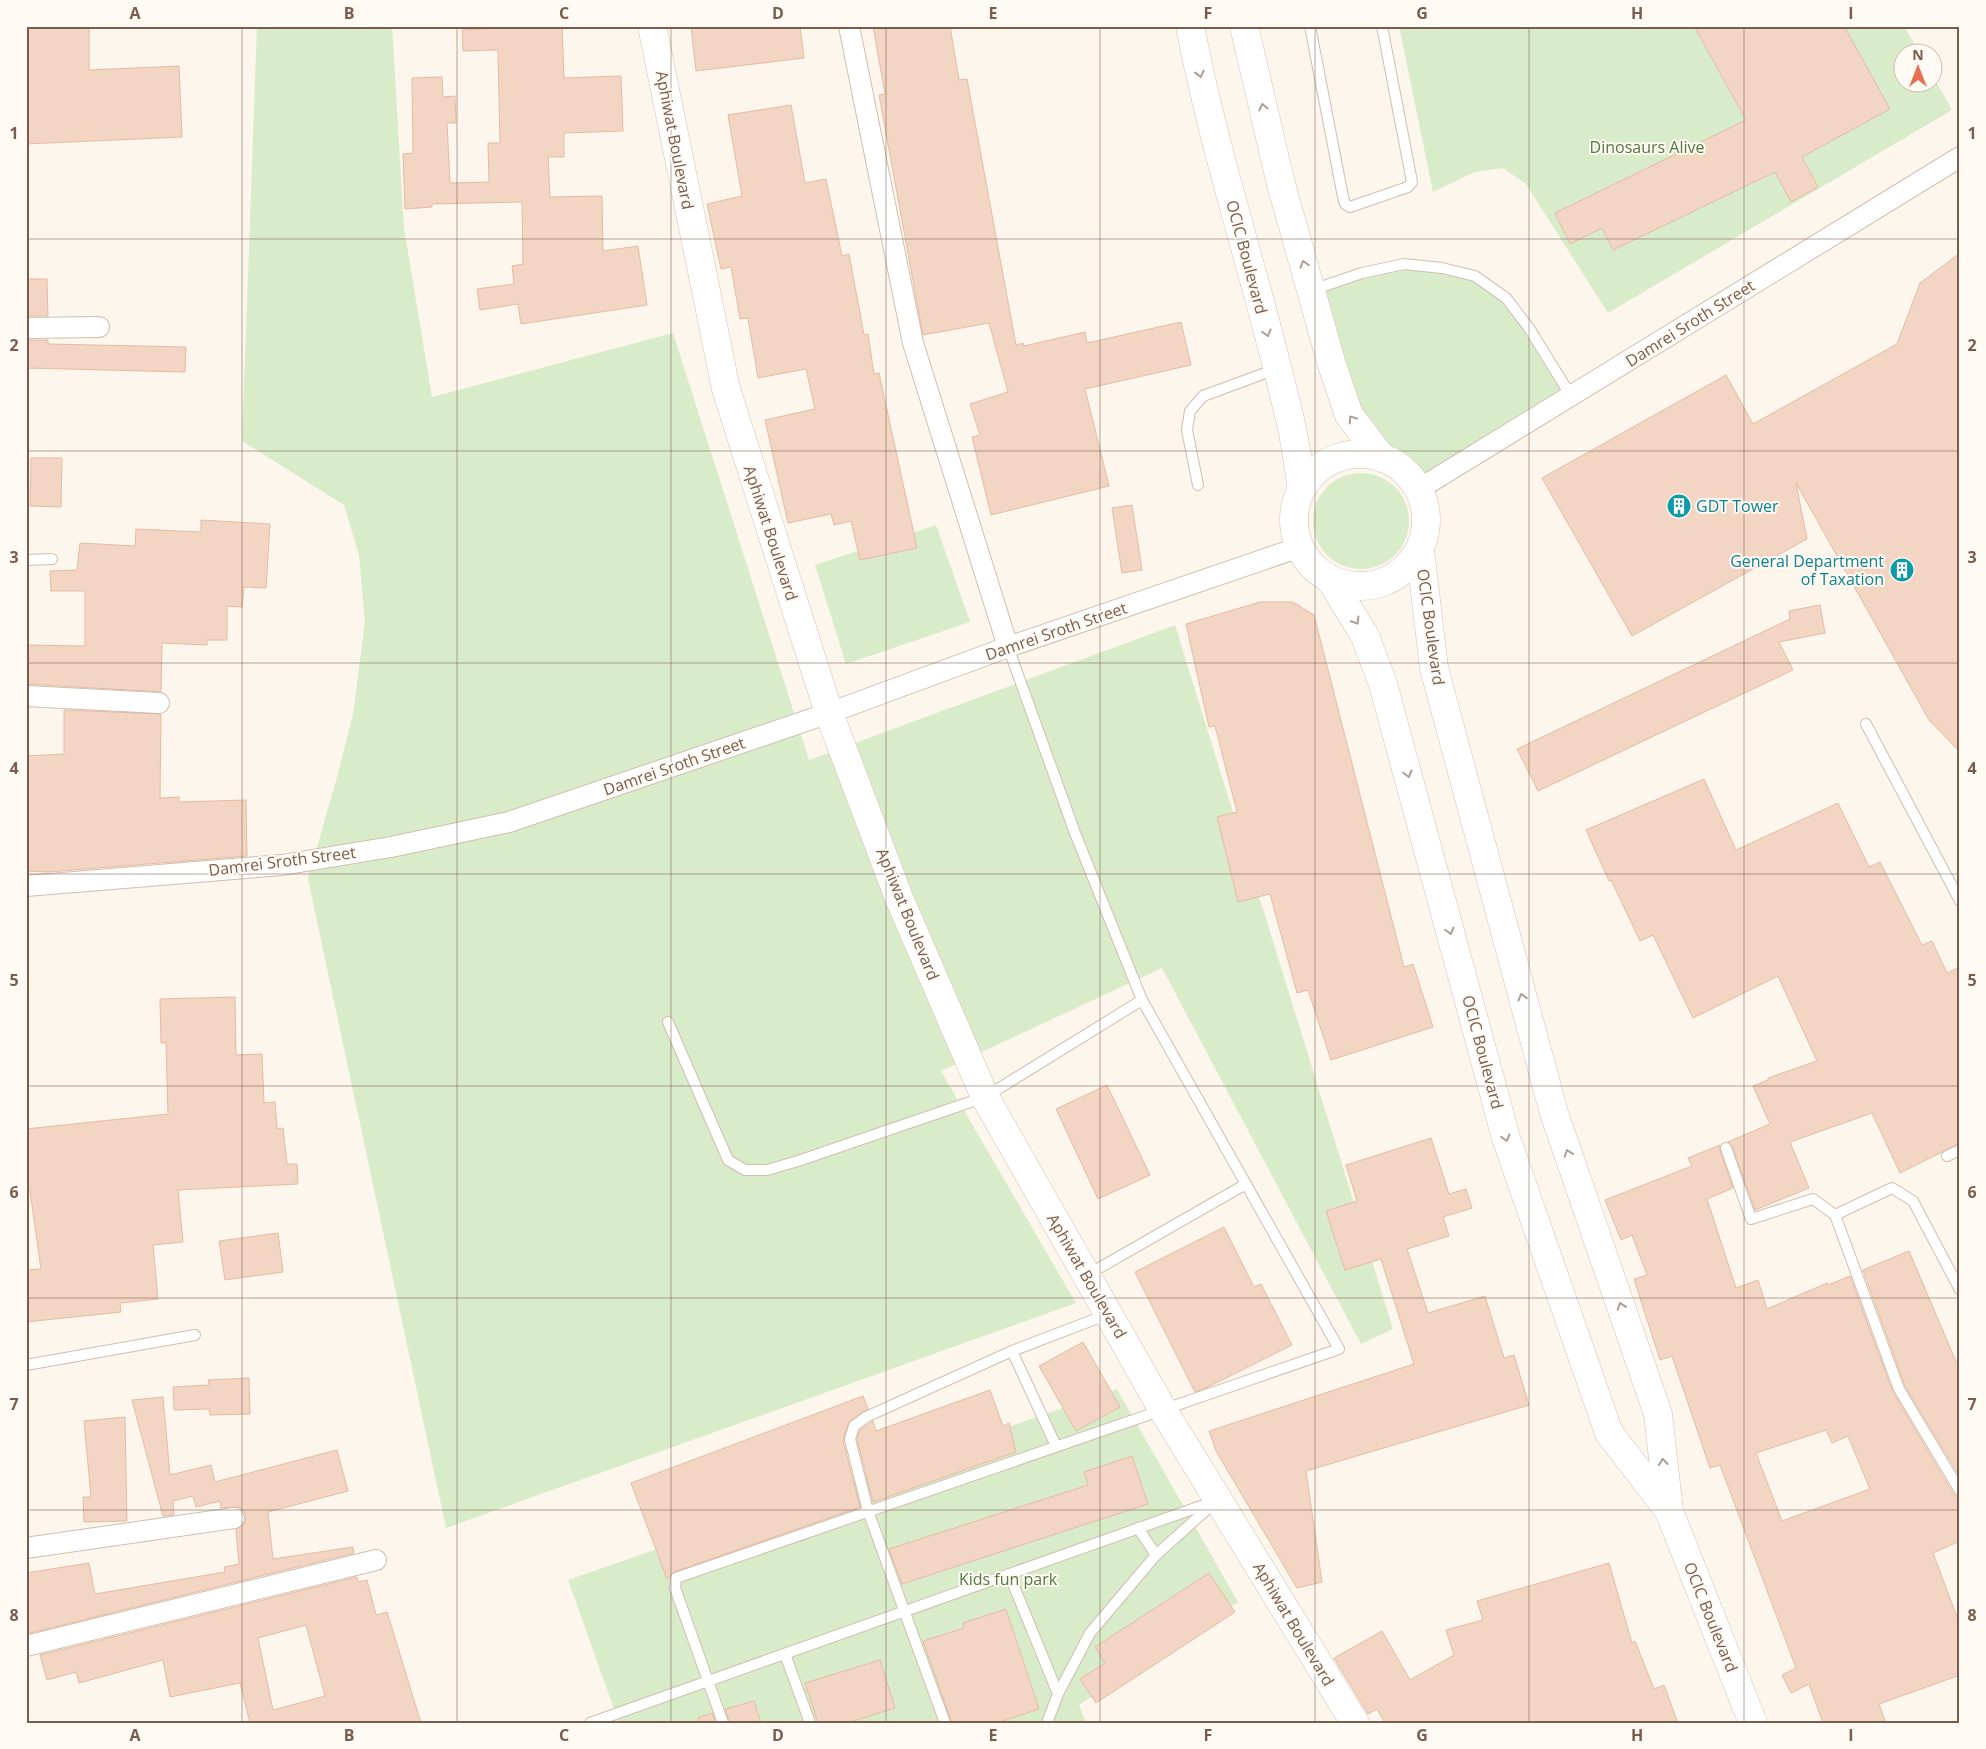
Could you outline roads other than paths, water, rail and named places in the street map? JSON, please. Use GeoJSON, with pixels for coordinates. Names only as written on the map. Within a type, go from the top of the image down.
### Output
{"type":"FeatureCollection","features":[{"type":"Feature","properties":{"kind":"street","name":"Aphiwat Boulevard"},"geometry":{"type":"LineString","coordinates":[[652,26],[726,389],[829,713],[899,898],[985,1097],[1163,1410],[1355,1723]]}},
{"type":"Feature","properties":{"kind":"street"},"geometry":{"type":"LineString","coordinates":[[849,26],[913,343],[1008,647]]}},
{"type":"Feature","properties":{"kind":"street","name":"OCIC Boulevard"},"geometry":{"type":"LineString","coordinates":[[1190,26],[1231,198],[1292,426],[1302,488]]}},
{"type":"Feature","properties":{"kind":"street"},"geometry":{"type":"LineString","coordinates":[[1244,26],[1281,184],[1332,365],[1349,415],[1382,458]]}},
{"type":"Feature","properties":{"kind":"street","name":"Damrei Sroth Street"},"geometry":{"type":"LineString","coordinates":[[1419,489],[1960,157]]}},
{"type":"Feature","properties":{"kind":"street"},"geometry":{"type":"LineString","coordinates":[[26,328],[99,327]]}},
{"type":"Feature","properties":{"kind":"street"},"geometry":{"type":"LineString","coordinates":[[1359,454],[1382,458],[1404,470],[1419,489],[1426,509],[1426,530],[1420,550],[1404,571],[1381,583],[1355,587],[1330,579],[1317,571],[1307,560],[1300,547],[1294,528],[1295,507],[1302,488],[1317,470],[1336,458],[1359,454]]}},
{"type":"Feature","properties":{"kind":"street","name":"Damrei Sroth Street"},"geometry":{"type":"LineString","coordinates":[[26,886],[282,865],[391,847],[509,822],[829,713],[1008,647],[1300,547]]}},
{"type":"Feature","properties":{"kind":"street","name":"OCIC Boulevard"},"geometry":{"type":"LineString","coordinates":[[1420,550],[1434,668],[1554,1113],[1658,1414],[1669,1511],[1753,1723]]}},
{"type":"Feature","properties":{"kind":"street","name":"OCIC Boulevard"},"geometry":{"type":"LineString","coordinates":[[1330,579],[1365,636],[1384,684],[1506,1138],[1609,1433],[1669,1511]]}},
{"type":"Feature","properties":{"kind":"street"},"geometry":{"type":"LineString","coordinates":[[26,696],[159,702]]}},
{"type":"Feature","properties":{"kind":"street"},"geometry":{"type":"LineString","coordinates":[[26,1548],[234,1518]]}},
{"type":"Feature","properties":{"kind":"street"},"geometry":{"type":"LineString","coordinates":[[26,1646],[376,1560]]}},
{"type":"Feature","properties":{"kind":"lane"},"geometry":{"type":"LineString","coordinates":[[1310,26],[1343,197],[1345,204],[1350,207],[1408,187],[1412,182],[1382,26]]}},
{"type":"Feature","properties":{"kind":"lane"},"geometry":{"type":"LineString","coordinates":[[1311,290],[1362,273],[1404,264],[1442,268],[1475,276],[1506,298],[1529,328],[1571,396]]}},
{"type":"Feature","properties":{"kind":"lane"},"geometry":{"type":"LineString","coordinates":[[1198,485],[1187,430],[1190,412],[1203,396],[1277,369]]}},
{"type":"Feature","properties":{"kind":"lane"},"geometry":{"type":"LineString","coordinates":[[26,560],[52,559]]}},
{"type":"Feature","properties":{"kind":"lane"},"geometry":{"type":"LineString","coordinates":[[723,1723],[675,1588],[676,1578],[1339,1349],[1142,1000],[1075,832],[1008,647]]}},
{"type":"Feature","properties":{"kind":"lane"},"geometry":{"type":"LineString","coordinates":[[1866,724],[1960,901]]}},
{"type":"Feature","properties":{"kind":"lane"},"geometry":{"type":"LineString","coordinates":[[668,1022],[728,1160],[745,1170],[767,1170],[985,1097],[1142,1000]]}},
{"type":"Feature","properties":{"kind":"lane"},"geometry":{"type":"LineString","coordinates":[[1726,1148],[1751,1219],[1813,1199],[1835,1215],[1899,1388],[1960,1491]]}},
{"type":"Feature","properties":{"kind":"lane"},"geometry":{"type":"LineString","coordinates":[[1946,1156],[1960,1150]]}},
{"type":"Feature","properties":{"kind":"lane"},"geometry":{"type":"LineString","coordinates":[[1087,1275],[1246,1184]]}},
{"type":"Feature","properties":{"kind":"lane"},"geometry":{"type":"LineString","coordinates":[[1835,1215],[1892,1188],[1914,1201],[1960,1290]]}},
{"type":"Feature","properties":{"kind":"lane"},"geometry":{"type":"LineString","coordinates":[[945,1723],[868,1511],[850,1439],[854,1426],[866,1418],[1012,1351],[1108,1314]]}},
{"type":"Feature","properties":{"kind":"lane"},"geometry":{"type":"LineString","coordinates":[[26,1365],[195,1335]]}},
{"type":"Feature","properties":{"kind":"lane"},"geometry":{"type":"LineString","coordinates":[[1012,1351],[1056,1446]]}},
{"type":"Feature","properties":{"kind":"lane"},"geometry":{"type":"LineString","coordinates":[[590,1723],[1218,1499]]}},
{"type":"Feature","properties":{"kind":"lane"},"geometry":{"type":"LineString","coordinates":[[1047,1723],[1058,1694],[1090,1633],[1156,1555],[1218,1499]]}},
{"type":"Feature","properties":{"kind":"lane"},"geometry":{"type":"LineString","coordinates":[[1138,1528],[1156,1555]]}},
{"type":"Feature","properties":{"kind":"lane"},"geometry":{"type":"LineString","coordinates":[[1009,1574],[1058,1694]]}},
{"type":"Feature","properties":{"kind":"lane"},"geometry":{"type":"LineString","coordinates":[[785,1654],[810,1723]]}},
{"type":"Feature","properties":{"kind":"place","name":"GDT Tower"},"geometry":{"type":"Point","coordinates":[1679,506]}},
{"type":"Feature","properties":{"kind":"place","name":"General Department of Taxation"},"geometry":{"type":"Point","coordinates":[1902,570]}},
{"type":"Feature","properties":{"kind":"park label","name":"Dinosaurs Alive"},"geometry":{"type":"Point","coordinates":[1647,147]}},
{"type":"Feature","properties":{"kind":"park label","name":"Kids fun park"},"geometry":{"type":"Point","coordinates":[1008,1579]}}]}
